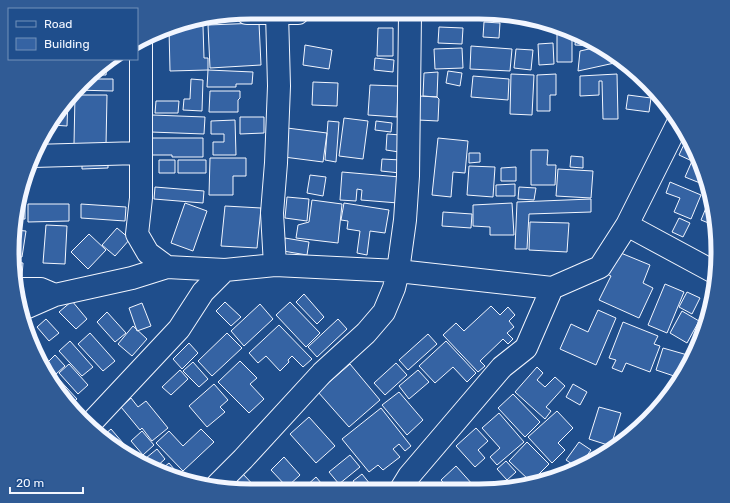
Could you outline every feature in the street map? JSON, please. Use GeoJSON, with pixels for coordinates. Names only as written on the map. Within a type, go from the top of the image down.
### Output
{"type":"FeatureCollection","features":[{"type":"Feature","properties":{"kind":"lane"},"geometry":{"type":"LineString","coordinates":[[275,265],[272,213],[276,163],[279,86],[286,19]]}},
{"type":"Feature","properties":{"kind":"lane"},"geometry":{"type":"LineString","coordinates":[[220,482],[322,373],[366,333],[384,312],[394,288],[398,271],[405,220],[408,176],[410,19]]}},
{"type":"Feature","properties":{"kind":"lane"},"geometry":{"type":"LineString","coordinates":[[141,47],[141,198],[137,234],[148,253],[167,267]]}},
{"type":"Feature","properties":{"kind":"lane"},"geometry":{"type":"LineString","coordinates":[[26,308],[55,295],[132,278],[167,267],[225,270],[275,265],[398,271],[552,288],[600,267],[627,226],[675,127]]}},
{"type":"Feature","properties":{"kind":"lane"},"geometry":{"type":"LineString","coordinates":[[40,156],[140,153]]}},
{"type":"Feature","properties":{"kind":"lane"},"geometry":{"type":"LineString","coordinates":[[627,226],[711,270]]}},
{"type":"Feature","properties":{"kind":"lane"},"geometry":{"type":"LineString","coordinates":[[93,421],[179,329],[203,292],[225,270]]}},
{"type":"Feature","properties":{"kind":"lane"},"geometry":{"type":"LineString","coordinates":[[410,484],[502,367],[526,348],[552,288]]}},
{"type":"Feature","properties":{"kind":"lane"},"geometry":{"type":"LineString","coordinates":[[22,289],[41,289],[55,295]]}},
{"type":"Feature","properties":{"kind":"building"},"geometry":{"type":"Polygon","coordinates":[[[484,22],[500,23],[499,38],[483,37],[484,22]]]}},
{"type":"Feature","properties":{"kind":"building"},"geometry":{"type":"Polygon","coordinates":[[[259,23],[261,65],[210,68],[208,25],[259,23]]]}},
{"type":"Feature","properties":{"kind":"building"},"geometry":{"type":"Polygon","coordinates":[[[194,26],[203,26],[204,58],[208,58],[208,70],[170,71],[169,34],[194,26]]]}},
{"type":"Feature","properties":{"kind":"building"},"geometry":{"type":"Polygon","coordinates":[[[439,27],[463,28],[462,44],[438,43],[439,27]]]}},
{"type":"Feature","properties":{"kind":"building"},"geometry":{"type":"Polygon","coordinates":[[[378,28],[393,28],[393,56],[377,56],[378,28]]]}},
{"type":"Feature","properties":{"kind":"building"},"geometry":{"type":"Polygon","coordinates":[[[557,33],[572,39],[572,62],[557,62],[557,33]]]}},
{"type":"Feature","properties":{"kind":"building"},"geometry":{"type":"Polygon","coordinates":[[[575,41],[586,46],[575,45],[575,41]]]}},
{"type":"Feature","properties":{"kind":"building"},"geometry":{"type":"Polygon","coordinates":[[[553,43],[554,64],[539,65],[538,44],[553,43]]]}},
{"type":"Feature","properties":{"kind":"building"},"geometry":{"type":"Polygon","coordinates":[[[305,45],[332,50],[329,69],[303,65],[305,45]]]}},
{"type":"Feature","properties":{"kind":"building"},"geometry":{"type":"Polygon","coordinates":[[[471,46],[512,49],[510,71],[470,69],[471,46]]]}},
{"type":"Feature","properties":{"kind":"building"},"geometry":{"type":"Polygon","coordinates":[[[462,48],[463,68],[435,69],[434,49],[462,48]]]}},
{"type":"Feature","properties":{"kind":"building"},"geometry":{"type":"Polygon","coordinates":[[[592,48],[615,63],[578,71],[580,51],[592,48]]]}},
{"type":"Feature","properties":{"kind":"building"},"geometry":{"type":"Polygon","coordinates":[[[516,49],[533,50],[531,70],[514,68],[516,49]]]}},
{"type":"Feature","properties":{"kind":"building"},"geometry":{"type":"Polygon","coordinates":[[[375,58],[394,60],[393,72],[374,70],[375,58]]]}},
{"type":"Feature","properties":{"kind":"building"},"geometry":{"type":"Polygon","coordinates":[[[106,70],[106,75],[100,75],[106,70]]]}},
{"type":"Feature","properties":{"kind":"building"},"geometry":{"type":"Polygon","coordinates":[[[208,70],[253,72],[252,84],[236,84],[236,87],[207,87],[208,70]]]}},
{"type":"Feature","properties":{"kind":"building"},"geometry":{"type":"Polygon","coordinates":[[[448,71],[462,73],[460,86],[446,83],[448,71]]]}},
{"type":"Feature","properties":{"kind":"building"},"geometry":{"type":"Polygon","coordinates":[[[438,72],[437,97],[423,96],[424,73],[438,72]]]}},
{"type":"Feature","properties":{"kind":"building"},"geometry":{"type":"Polygon","coordinates":[[[511,74],[534,75],[532,115],[510,114],[511,74]]]}},
{"type":"Feature","properties":{"kind":"building"},"geometry":{"type":"Polygon","coordinates":[[[556,74],[556,95],[550,95],[550,111],[537,111],[537,75],[556,74]]]}},
{"type":"Feature","properties":{"kind":"building"},"geometry":{"type":"Polygon","coordinates":[[[617,74],[618,119],[603,119],[602,81],[599,81],[599,95],[580,96],[580,76],[617,74]]]}},
{"type":"Feature","properties":{"kind":"building"},"geometry":{"type":"Polygon","coordinates":[[[473,76],[509,79],[508,100],[471,97],[473,76]]]}},
{"type":"Feature","properties":{"kind":"building"},"geometry":{"type":"Polygon","coordinates":[[[96,79],[113,79],[113,91],[84,90],[96,79]]]}},
{"type":"Feature","properties":{"kind":"building"},"geometry":{"type":"Polygon","coordinates":[[[191,79],[203,80],[202,111],[183,110],[184,99],[190,99],[191,79]]]}},
{"type":"Feature","properties":{"kind":"building"},"geometry":{"type":"Polygon","coordinates":[[[313,82],[338,83],[337,106],[312,105],[313,82]]]}},
{"type":"Feature","properties":{"kind":"building"},"geometry":{"type":"Polygon","coordinates":[[[370,85],[398,86],[397,117],[368,115],[370,85]]]}},
{"type":"Feature","properties":{"kind":"building"},"geometry":{"type":"Polygon","coordinates":[[[210,91],[240,91],[238,112],[209,112],[210,91]]]}},
{"type":"Feature","properties":{"kind":"building"},"geometry":{"type":"Polygon","coordinates":[[[80,95],[107,95],[106,145],[74,144],[75,101],[80,95]]]}},
{"type":"Feature","properties":{"kind":"building"},"geometry":{"type":"Polygon","coordinates":[[[628,95],[651,98],[649,112],[626,109],[628,95]]]}},
{"type":"Feature","properties":{"kind":"building"},"geometry":{"type":"Polygon","coordinates":[[[419,96],[437,97],[439,99],[438,121],[418,120],[419,96]]]}},
{"type":"Feature","properties":{"kind":"building"},"geometry":{"type":"Polygon","coordinates":[[[156,101],[179,101],[178,113],[155,113],[156,101]]]}},
{"type":"Feature","properties":{"kind":"building"},"geometry":{"type":"Polygon","coordinates":[[[68,109],[67,126],[56,125],[68,109]]]}},
{"type":"Feature","properties":{"kind":"building"},"geometry":{"type":"Polygon","coordinates":[[[152,115],[205,117],[204,134],[151,132],[152,115]]]}},
{"type":"Feature","properties":{"kind":"building"},"geometry":{"type":"Polygon","coordinates":[[[240,117],[264,117],[264,133],[240,134],[240,117]]]}},
{"type":"Feature","properties":{"kind":"building"},"geometry":{"type":"Polygon","coordinates":[[[344,118],[368,121],[363,159],[339,156],[344,118]]]}},
{"type":"Feature","properties":{"kind":"building"},"geometry":{"type":"Polygon","coordinates":[[[235,120],[236,155],[213,155],[213,142],[224,142],[224,134],[211,134],[211,121],[235,120]]]}},
{"type":"Feature","properties":{"kind":"building"},"geometry":{"type":"Polygon","coordinates":[[[328,121],[339,122],[336,162],[325,160],[328,121]]]}},
{"type":"Feature","properties":{"kind":"building"},"geometry":{"type":"Polygon","coordinates":[[[376,121],[392,123],[391,132],[375,130],[376,121]]]}},
{"type":"Feature","properties":{"kind":"building"},"geometry":{"type":"Polygon","coordinates":[[[287,128],[327,133],[323,162],[284,157],[287,128]]]}},
{"type":"Feature","properties":{"kind":"building"},"geometry":{"type":"Polygon","coordinates":[[[387,134],[401,135],[399,152],[386,150],[387,134]]]}},
{"type":"Feature","properties":{"kind":"building"},"geometry":{"type":"Polygon","coordinates":[[[150,138],[203,138],[203,157],[151,155],[150,138]]]}},
{"type":"Feature","properties":{"kind":"building"},"geometry":{"type":"Polygon","coordinates":[[[438,138],[468,141],[465,173],[453,172],[451,197],[432,195],[438,138]]]}},
{"type":"Feature","properties":{"kind":"building"},"geometry":{"type":"Polygon","coordinates":[[[684,144],[687,149],[699,177],[701,183],[685,177],[692,161],[679,155],[684,144]]]}},
{"type":"Feature","properties":{"kind":"building"},"geometry":{"type":"Polygon","coordinates":[[[531,150],[548,150],[547,165],[556,165],[555,185],[531,185],[531,150]]]}},
{"type":"Feature","properties":{"kind":"building"},"geometry":{"type":"Polygon","coordinates":[[[469,153],[480,153],[480,162],[469,163],[469,153]]]}},
{"type":"Feature","properties":{"kind":"building"},"geometry":{"type":"Polygon","coordinates":[[[571,156],[583,157],[583,168],[570,167],[571,156]]]}},
{"type":"Feature","properties":{"kind":"building"},"geometry":{"type":"Polygon","coordinates":[[[210,158],[246,158],[246,176],[233,176],[233,195],[209,195],[210,158]]]}},
{"type":"Feature","properties":{"kind":"building"},"geometry":{"type":"Polygon","coordinates":[[[382,159],[401,160],[400,173],[381,171],[382,159]]]}},
{"type":"Feature","properties":{"kind":"building"},"geometry":{"type":"Polygon","coordinates":[[[159,160],[175,160],[175,173],[159,173],[159,160]]]}},
{"type":"Feature","properties":{"kind":"building"},"geometry":{"type":"Polygon","coordinates":[[[178,160],[206,160],[206,173],[178,173],[178,160]]]}},
{"type":"Feature","properties":{"kind":"building"},"geometry":{"type":"Polygon","coordinates":[[[108,161],[108,168],[82,169],[82,162],[108,161]]]}},
{"type":"Feature","properties":{"kind":"building"},"geometry":{"type":"Polygon","coordinates":[[[469,166],[495,167],[493,197],[467,195],[469,166]]]}},
{"type":"Feature","properties":{"kind":"building"},"geometry":{"type":"Polygon","coordinates":[[[516,167],[516,181],[501,181],[501,168],[516,167]]]}},
{"type":"Feature","properties":{"kind":"building"},"geometry":{"type":"Polygon","coordinates":[[[558,169],[593,171],[591,198],[556,196],[558,169]]]}},
{"type":"Feature","properties":{"kind":"building"},"geometry":{"type":"Polygon","coordinates":[[[342,172],[400,177],[398,203],[361,200],[362,190],[357,189],[356,201],[340,200],[342,172]]]}},
{"type":"Feature","properties":{"kind":"building"},"geometry":{"type":"Polygon","coordinates":[[[310,175],[326,177],[323,196],[307,193],[310,175]]]}},
{"type":"Feature","properties":{"kind":"building"},"geometry":{"type":"Polygon","coordinates":[[[670,182],[701,195],[691,219],[674,212],[680,198],[666,193],[670,182]]]}},
{"type":"Feature","properties":{"kind":"building"},"geometry":{"type":"Polygon","coordinates":[[[515,184],[515,196],[496,196],[496,185],[515,184]]]}},
{"type":"Feature","properties":{"kind":"building"},"geometry":{"type":"Polygon","coordinates":[[[155,187],[204,191],[203,203],[154,199],[155,187]]]}},
{"type":"Feature","properties":{"kind":"building"},"geometry":{"type":"Polygon","coordinates":[[[519,187],[536,188],[534,200],[518,199],[519,187]]]}},
{"type":"Feature","properties":{"kind":"building"},"geometry":{"type":"Polygon","coordinates":[[[287,197],[309,199],[307,221],[285,218],[287,197]]]}},
{"type":"Feature","properties":{"kind":"building"},"geometry":{"type":"Polygon","coordinates":[[[25,198],[25,219],[21,219],[25,198]]]}},
{"type":"Feature","properties":{"kind":"building"},"geometry":{"type":"Polygon","coordinates":[[[591,199],[591,212],[529,214],[527,249],[515,249],[517,202],[591,199]]]}},
{"type":"Feature","properties":{"kind":"building"},"geometry":{"type":"Polygon","coordinates":[[[312,200],[342,204],[338,243],[296,238],[298,225],[309,222],[312,200]]]}},
{"type":"Feature","properties":{"kind":"building"},"geometry":{"type":"Polygon","coordinates":[[[185,203],[207,211],[193,251],[171,243],[185,203]]]}},
{"type":"Feature","properties":{"kind":"building"},"geometry":{"type":"Polygon","coordinates":[[[344,203],[389,210],[385,233],[370,231],[367,255],[357,253],[360,231],[347,229],[348,221],[341,220],[344,203]]]}},
{"type":"Feature","properties":{"kind":"building"},"geometry":{"type":"Polygon","coordinates":[[[512,203],[514,235],[490,235],[490,227],[473,226],[473,205],[512,203]]]}},
{"type":"Feature","properties":{"kind":"building"},"geometry":{"type":"Polygon","coordinates":[[[28,204],[69,204],[69,221],[28,222],[28,204]]]}},
{"type":"Feature","properties":{"kind":"building"},"geometry":{"type":"Polygon","coordinates":[[[81,204],[126,207],[125,221],[81,218],[81,204]]]}},
{"type":"Feature","properties":{"kind":"building"},"geometry":{"type":"Polygon","coordinates":[[[225,206],[261,208],[257,248],[221,246],[225,206]]]}},
{"type":"Feature","properties":{"kind":"building"},"geometry":{"type":"Polygon","coordinates":[[[707,206],[709,223],[701,220],[707,206]]]}},
{"type":"Feature","properties":{"kind":"building"},"geometry":{"type":"Polygon","coordinates":[[[443,212],[472,214],[471,228],[442,226],[443,212]]]}},
{"type":"Feature","properties":{"kind":"building"},"geometry":{"type":"Polygon","coordinates":[[[679,218],[690,223],[683,237],[672,232],[679,218]]]}},
{"type":"Feature","properties":{"kind":"building"},"geometry":{"type":"Polygon","coordinates":[[[530,222],[569,223],[567,252],[529,250],[530,222]]]}},
{"type":"Feature","properties":{"kind":"building"},"geometry":{"type":"Polygon","coordinates":[[[46,225],[67,226],[65,264],[43,263],[46,225]]]}},
{"type":"Feature","properties":{"kind":"building"},"geometry":{"type":"Polygon","coordinates":[[[117,228],[130,239],[115,256],[102,245],[117,228]]]}},
{"type":"Feature","properties":{"kind":"building"},"geometry":{"type":"Polygon","coordinates":[[[20,230],[26,231],[22,257],[19,257],[20,230]]]}},
{"type":"Feature","properties":{"kind":"building"},"geometry":{"type":"Polygon","coordinates":[[[89,234],[106,250],[88,269],[71,252],[89,234]]]}},
{"type":"Feature","properties":{"kind":"building"},"geometry":{"type":"Polygon","coordinates":[[[285,238],[309,242],[307,255],[283,251],[285,238]]]}},
{"type":"Feature","properties":{"kind":"building"},"geometry":{"type":"Polygon","coordinates":[[[616,251],[650,265],[643,283],[653,288],[639,318],[599,300],[611,276],[605,273],[616,251]]]}},
{"type":"Feature","properties":{"kind":"building"},"geometry":{"type":"Polygon","coordinates":[[[19,262],[23,263],[22,276],[20,276],[19,262]]]}},
{"type":"Feature","properties":{"kind":"building"},"geometry":{"type":"Polygon","coordinates":[[[665,284],[684,292],[667,333],[648,325],[665,284]]]}},
{"type":"Feature","properties":{"kind":"building"},"geometry":{"type":"Polygon","coordinates":[[[687,292],[700,298],[692,314],[679,307],[687,292]]]}},
{"type":"Feature","properties":{"kind":"building"},"geometry":{"type":"Polygon","coordinates":[[[304,294],[324,317],[317,324],[296,302],[304,294]]]}},
{"type":"Feature","properties":{"kind":"building"},"geometry":{"type":"Polygon","coordinates":[[[72,301],[87,319],[76,329],[59,312],[72,301]]]}},
{"type":"Feature","properties":{"kind":"building"},"geometry":{"type":"Polygon","coordinates":[[[225,302],[241,317],[231,326],[216,311],[225,302]]]}},
{"type":"Feature","properties":{"kind":"building"},"geometry":{"type":"Polygon","coordinates":[[[290,302],[320,333],[306,347],[276,315],[290,302]]]}},
{"type":"Feature","properties":{"kind":"building"},"geometry":{"type":"Polygon","coordinates":[[[142,303],[151,326],[137,331],[129,308],[142,303]]]}},
{"type":"Feature","properties":{"kind":"building"},"geometry":{"type":"Polygon","coordinates":[[[260,304],[273,319],[244,346],[231,331],[260,304]]]}},
{"type":"Feature","properties":{"kind":"building"},"geometry":{"type":"Polygon","coordinates":[[[491,306],[500,315],[508,307],[515,315],[509,321],[514,327],[507,333],[513,339],[508,344],[503,339],[480,361],[485,366],[478,372],[443,335],[456,323],[464,331],[491,306]]]}},
{"type":"Feature","properties":{"kind":"building"},"geometry":{"type":"Polygon","coordinates":[[[598,310],[616,318],[596,365],[560,349],[571,324],[588,332],[598,310]]]}},
{"type":"Feature","properties":{"kind":"building"},"geometry":{"type":"Polygon","coordinates":[[[682,311],[699,321],[687,343],[670,333],[682,311]]]}},
{"type":"Feature","properties":{"kind":"building"},"geometry":{"type":"Polygon","coordinates":[[[107,312],[126,333],[115,342],[97,322],[107,312]]]}},
{"type":"Feature","properties":{"kind":"building"},"geometry":{"type":"Polygon","coordinates":[[[46,319],[59,333],[49,341],[37,327],[46,319]]]}},
{"type":"Feature","properties":{"kind":"building"},"geometry":{"type":"Polygon","coordinates":[[[338,319],[347,329],[317,357],[308,347],[338,319]]]}},
{"type":"Feature","properties":{"kind":"building"},"geometry":{"type":"Polygon","coordinates":[[[623,322],[658,336],[654,344],[660,346],[650,372],[626,363],[622,372],[612,368],[616,360],[609,358],[623,322]]]}},
{"type":"Feature","properties":{"kind":"building"},"geometry":{"type":"Polygon","coordinates":[[[279,325],[312,359],[303,367],[292,356],[288,360],[289,362],[280,371],[266,356],[258,363],[249,353],[279,325]]]}},
{"type":"Feature","properties":{"kind":"building"},"geometry":{"type":"Polygon","coordinates":[[[133,326],[147,339],[132,356],[118,344],[133,326]]]}},
{"type":"Feature","properties":{"kind":"building"},"geometry":{"type":"Polygon","coordinates":[[[90,333],[115,361],[103,371],[78,344],[90,333]]]}},
{"type":"Feature","properties":{"kind":"building"},"geometry":{"type":"Polygon","coordinates":[[[227,333],[242,348],[212,376],[198,361],[227,333]]]}},
{"type":"Feature","properties":{"kind":"building"},"geometry":{"type":"Polygon","coordinates":[[[428,334],[437,344],[408,370],[399,360],[428,334]]]}},
{"type":"Feature","properties":{"kind":"building"},"geometry":{"type":"Polygon","coordinates":[[[70,341],[93,367],[82,376],[59,351],[70,341]]]}},
{"type":"Feature","properties":{"kind":"building"},"geometry":{"type":"Polygon","coordinates":[[[446,341],[476,373],[467,382],[453,367],[435,383],[419,366],[446,341]]]}},
{"type":"Feature","properties":{"kind":"building"},"geometry":{"type":"Polygon","coordinates":[[[189,343],[198,353],[182,369],[173,359],[189,343]]]}},
{"type":"Feature","properties":{"kind":"building"},"geometry":{"type":"Polygon","coordinates":[[[663,348],[687,355],[675,376],[656,370],[663,348]]]}},
{"type":"Feature","properties":{"kind":"building"},"geometry":{"type":"Polygon","coordinates":[[[55,355],[65,366],[56,374],[47,363],[55,355]]]}},
{"type":"Feature","properties":{"kind":"building"},"geometry":{"type":"Polygon","coordinates":[[[240,361],[257,378],[250,384],[264,399],[249,413],[218,382],[240,361]]]}},
{"type":"Feature","properties":{"kind":"building"},"geometry":{"type":"Polygon","coordinates":[[[193,362],[208,379],[199,387],[183,371],[193,362]]]}},
{"type":"Feature","properties":{"kind":"building"},"geometry":{"type":"Polygon","coordinates":[[[396,363],[407,375],[385,395],[374,383],[396,363]]]}},
{"type":"Feature","properties":{"kind":"building"},"geometry":{"type":"Polygon","coordinates":[[[69,364],[88,385],[78,394],[59,373],[69,364]]]}},
{"type":"Feature","properties":{"kind":"building"},"geometry":{"type":"Polygon","coordinates":[[[350,364],[380,400],[349,427],[318,392],[350,364]]]}},
{"type":"Feature","properties":{"kind":"building"},"geometry":{"type":"Polygon","coordinates":[[[537,367],[543,373],[537,380],[545,387],[555,377],[565,386],[546,407],[551,411],[545,419],[515,392],[537,367]]]}},
{"type":"Feature","properties":{"kind":"building"},"geometry":{"type":"Polygon","coordinates":[[[180,370],[188,379],[171,395],[162,387],[180,370]]]}},
{"type":"Feature","properties":{"kind":"building"},"geometry":{"type":"Polygon","coordinates":[[[418,370],[429,382],[409,399],[399,386],[418,370]]]}},
{"type":"Feature","properties":{"kind":"building"},"geometry":{"type":"Polygon","coordinates":[[[53,372],[77,399],[74,402],[53,372]]]}},
{"type":"Feature","properties":{"kind":"building"},"geometry":{"type":"Polygon","coordinates":[[[214,384],[228,400],[220,407],[225,412],[207,427],[189,406],[214,384]]]}},
{"type":"Feature","properties":{"kind":"building"},"geometry":{"type":"Polygon","coordinates":[[[573,384],[587,392],[580,405],[566,397],[573,384]]]}},
{"type":"Feature","properties":{"kind":"building"},"geometry":{"type":"Polygon","coordinates":[[[399,392],[423,420],[407,435],[382,405],[399,392]]]}},
{"type":"Feature","properties":{"kind":"building"},"geometry":{"type":"Polygon","coordinates":[[[513,394],[540,422],[525,437],[498,408],[513,394]]]}},
{"type":"Feature","properties":{"kind":"building"},"geometry":{"type":"Polygon","coordinates":[[[131,398],[138,407],[146,401],[168,428],[152,441],[142,428],[140,430],[121,407],[131,398]]]}},
{"type":"Feature","properties":{"kind":"building"},"geometry":{"type":"Polygon","coordinates":[[[599,407],[621,413],[612,442],[608,445],[589,439],[599,407]]]}},
{"type":"Feature","properties":{"kind":"building"},"geometry":{"type":"Polygon","coordinates":[[[381,408],[411,446],[405,451],[399,444],[393,449],[400,457],[383,470],[378,465],[369,472],[342,439],[381,408]]]}},
{"type":"Feature","properties":{"kind":"building"},"geometry":{"type":"Polygon","coordinates":[[[557,411],[573,428],[558,443],[565,450],[552,463],[528,437],[557,411]]]}},
{"type":"Feature","properties":{"kind":"building"},"geometry":{"type":"Polygon","coordinates":[[[499,413],[524,442],[497,465],[490,457],[500,448],[482,428],[499,413]]]}},
{"type":"Feature","properties":{"kind":"building"},"geometry":{"type":"Polygon","coordinates":[[[309,417],[335,446],[316,463],[290,434],[309,417]]]}},
{"type":"Feature","properties":{"kind":"building"},"geometry":{"type":"Polygon","coordinates":[[[476,428],[488,441],[478,450],[485,458],[475,467],[456,446],[476,428]]]}},
{"type":"Feature","properties":{"kind":"building"},"geometry":{"type":"Polygon","coordinates":[[[111,429],[128,449],[122,445],[106,433],[111,429]]]}},
{"type":"Feature","properties":{"kind":"building"},"geometry":{"type":"Polygon","coordinates":[[[201,429],[214,442],[183,471],[156,443],[169,431],[183,446],[201,429]]]}},
{"type":"Feature","properties":{"kind":"building"},"geometry":{"type":"Polygon","coordinates":[[[142,431],[154,445],[143,455],[131,441],[142,431]]]}},
{"type":"Feature","properties":{"kind":"building"},"geometry":{"type":"Polygon","coordinates":[[[527,442],[549,464],[536,477],[528,479],[509,461],[527,442]]]}},
{"type":"Feature","properties":{"kind":"building"},"geometry":{"type":"Polygon","coordinates":[[[579,442],[591,450],[585,458],[572,464],[566,460],[579,442]]]}},
{"type":"Feature","properties":{"kind":"building"},"geometry":{"type":"Polygon","coordinates":[[[157,449],[165,459],[159,464],[146,458],[157,449]]]}},
{"type":"Feature","properties":{"kind":"building"},"geometry":{"type":"Polygon","coordinates":[[[350,455],[360,467],[339,484],[329,472],[350,455]]]}},
{"type":"Feature","properties":{"kind":"building"},"geometry":{"type":"Polygon","coordinates":[[[284,457],[300,475],[290,484],[284,484],[271,470],[284,457]]]}},
{"type":"Feature","properties":{"kind":"building"},"geometry":{"type":"Polygon","coordinates":[[[506,461],[516,472],[507,480],[497,469],[506,461]]]}},
{"type":"Feature","properties":{"kind":"building"},"geometry":{"type":"Polygon","coordinates":[[[169,463],[176,472],[165,467],[169,463]]]}},
{"type":"Feature","properties":{"kind":"building"},"geometry":{"type":"Polygon","coordinates":[[[456,466],[472,484],[444,484],[441,480],[456,466]]]}},
{"type":"Feature","properties":{"kind":"building"},"geometry":{"type":"Polygon","coordinates":[[[242,473],[252,484],[236,484],[232,483],[242,473]]]}},
{"type":"Feature","properties":{"kind":"building"},"geometry":{"type":"Polygon","coordinates":[[[362,474],[370,484],[355,484],[353,481],[362,474]]]}},
{"type":"Feature","properties":{"kind":"building"},"geometry":{"type":"Polygon","coordinates":[[[316,477],[322,484],[308,484],[316,477]]]}}]}
